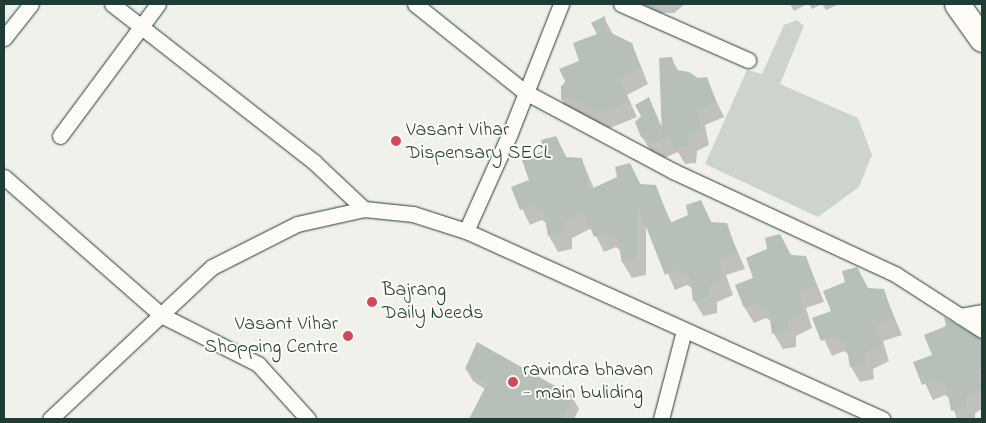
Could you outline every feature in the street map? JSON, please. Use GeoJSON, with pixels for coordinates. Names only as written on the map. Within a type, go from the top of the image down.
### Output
{"type":"FeatureCollection","features":[{"type":"Feature","properties":{"kind":"main road"},"geometry":{"type":"LineString","coordinates":[[957,4],[982,39]]}},
{"type":"Feature","properties":{"kind":"street"},"geometry":{"type":"LineString","coordinates":[[4,38],[31,4]]}},
{"type":"Feature","properties":{"kind":"street"},"geometry":{"type":"LineString","coordinates":[[112,4],[314,162],[364,209]]}},
{"type":"Feature","properties":{"kind":"street"},"geometry":{"type":"LineString","coordinates":[[60,136],[158,4]]}},
{"type":"Feature","properties":{"kind":"street"},"geometry":{"type":"LineString","coordinates":[[415,4],[524,92],[673,171],[895,274],[982,330]]}},
{"type":"Feature","properties":{"kind":"street"},"geometry":{"type":"LineString","coordinates":[[466,231],[510,134],[524,92],[561,4]]}},
{"type":"Feature","properties":{"kind":"street"},"geometry":{"type":"LineString","coordinates":[[621,4],[748,60]]}},
{"type":"Feature","properties":{"kind":"street"},"geometry":{"type":"LineString","coordinates":[[4,177],[161,316],[258,364],[308,419]]}},
{"type":"Feature","properties":{"kind":"street"},"geometry":{"type":"LineString","coordinates":[[50,419],[212,267],[297,224],[364,209],[413,214],[466,231],[882,419]]}},
{"type":"Feature","properties":{"kind":"street"},"geometry":{"type":"LineString","coordinates":[[960,316],[982,312]]}},
{"type":"Feature","properties":{"kind":"street"},"geometry":{"type":"LineString","coordinates":[[661,419],[684,331]]}},
{"type":"Feature","properties":{"kind":"shaded area"},"geometry":{"type":"Polygon","coordinates":[[[797,20],[804,26],[780,84],[858,118],[872,155],[859,187],[818,217],[705,164],[747,70],[762,74],[784,25],[797,20]]]}},
{"type":"Feature","properties":{"kind":"building"},"geometry":{"type":"Polygon","coordinates":[[[605,16],[607,31],[632,43],[640,68],[619,79],[629,101],[600,113],[568,97],[561,100],[561,86],[566,83],[559,69],[579,61],[573,43],[597,34],[591,23],[605,16]]]}},
{"type":"Feature","properties":{"kind":"building"},"geometry":{"type":"Polygon","coordinates":[[[672,57],[676,70],[689,72],[698,78],[707,77],[716,101],[697,109],[701,129],[688,135],[687,147],[674,148],[670,136],[653,144],[641,137],[635,122],[641,116],[635,105],[649,97],[662,136],[659,58],[672,57]]]}},
{"type":"Feature","properties":{"kind":"building"},"geometry":{"type":"Polygon","coordinates":[[[556,136],[566,157],[582,158],[589,190],[617,177],[615,167],[630,163],[640,184],[656,185],[670,223],[688,215],[686,205],[701,200],[711,222],[727,223],[737,253],[718,259],[724,278],[708,286],[709,297],[693,301],[690,277],[677,269],[665,275],[637,204],[637,260],[622,263],[618,240],[606,232],[594,237],[584,212],[563,222],[563,233],[548,236],[544,213],[532,205],[520,210],[511,187],[529,180],[522,160],[543,151],[541,140],[556,136]]]}},
{"type":"Feature","properties":{"kind":"building"},"geometry":{"type":"Polygon","coordinates":[[[780,234],[791,255],[806,256],[816,286],[798,292],[804,312],[788,320],[788,331],[772,334],[769,311],[756,303],[744,308],[735,285],[753,278],[746,258],[767,249],[765,238],[780,234]]]}},
{"type":"Feature","properties":{"kind":"building"},"geometry":{"type":"Polygon","coordinates":[[[857,267],[868,288],[884,289],[894,319],[875,325],[881,345],[865,353],[865,364],[850,367],[846,344],[834,336],[821,341],[812,318],[831,311],[823,291],[845,282],[842,271],[857,267]]]}},
{"type":"Feature","properties":{"kind":"building"},"geometry":{"type":"Polygon","coordinates":[[[944,317],[982,339],[982,368],[976,370],[982,389],[966,397],[966,408],[951,411],[947,388],[935,380],[922,385],[913,362],[932,355],[924,335],[946,326],[944,317]]]}},
{"type":"Feature","properties":{"kind":"building","name":"ravindra bhavan - main buliding"},"geometry":{"type":"Polygon","coordinates":[[[477,342],[573,396],[562,419],[469,419],[487,384],[465,369],[477,342]]]}},
{"type":"Feature","properties":{"kind":"place","name":"Vasant Vihar Dispensary SECL"},"geometry":{"type":"Point","coordinates":[396,141]}},
{"type":"Feature","properties":{"kind":"place","name":"Bajrang Daily Needs"},"geometry":{"type":"Point","coordinates":[372,302]}},
{"type":"Feature","properties":{"kind":"place","name":"Vasant Vihar Shopping Centre"},"geometry":{"type":"Point","coordinates":[348,336]}},
{"type":"Feature","properties":{"kind":"place","name":"ravindra bhavan - main buliding"},"geometry":{"type":"Point","coordinates":[513,382]}}]}
